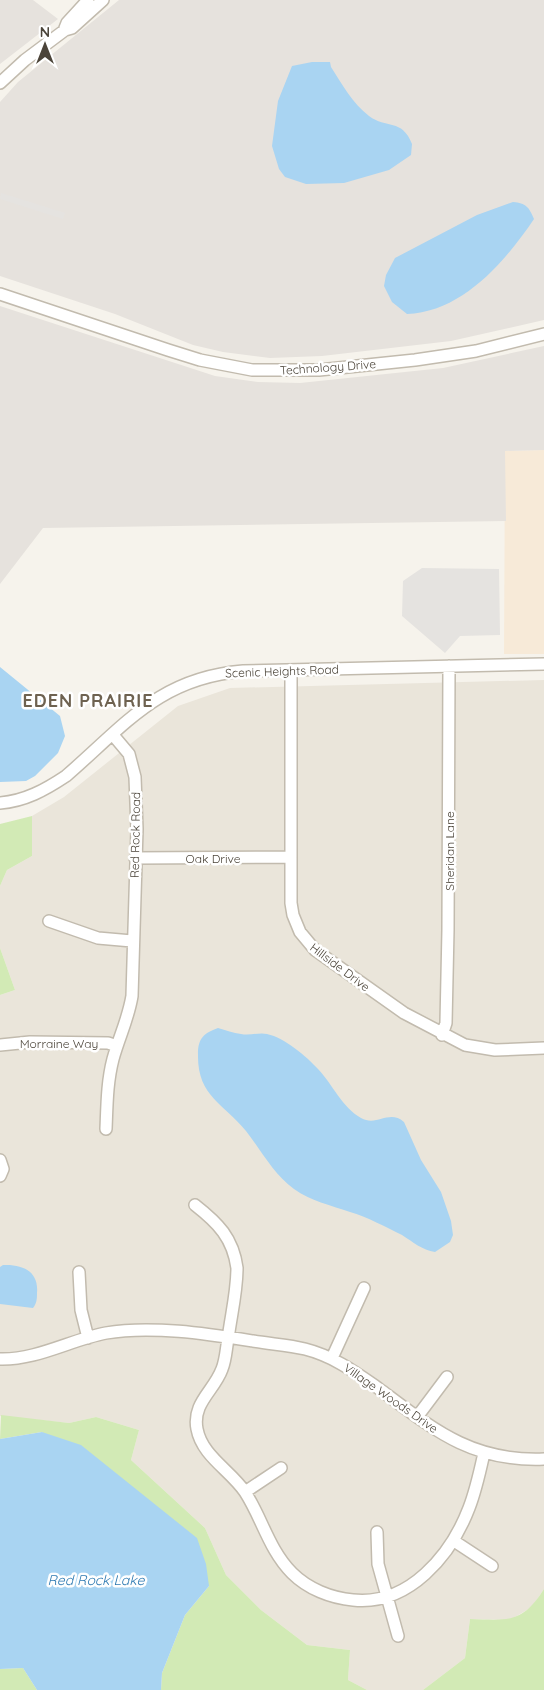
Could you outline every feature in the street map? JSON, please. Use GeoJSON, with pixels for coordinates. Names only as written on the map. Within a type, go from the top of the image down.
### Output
{"type":"FeatureCollection","features":[{"type":"Feature","properties":{"kind":"street"},"geometry":{"type":"LineString","coordinates":[[65,30],[67,23],[88,0]]}},
{"type":"Feature","properties":{"kind":"street"},"geometry":{"type":"LineString","coordinates":[[0,83],[24,60],[65,30],[72,28],[103,0]]}},
{"type":"Feature","properties":{"kind":"street","name":"Technology Drive"},"geometry":{"type":"LineString","coordinates":[[0,294],[192,357],[233,367],[260,370],[319,370],[415,360],[476,351],[544,334]]}},
{"type":"Feature","properties":{"kind":"street","name":"Scenic Heights Road"},"geometry":{"type":"LineString","coordinates":[[0,803],[35,795],[51,786],[158,697],[189,681],[222,673],[544,664]]}},
{"type":"Feature","properties":{"kind":"street","name":"Sheridan Lane"},"geometry":{"type":"LineString","coordinates":[[442,1035],[446,1024],[448,930],[449,666]]}},
{"type":"Feature","properties":{"kind":"street","name":"Hillside Drive"},"geometry":{"type":"LineString","coordinates":[[291,670],[291,857],[293,915],[306,940],[315,950],[404,1014],[442,1035],[465,1045],[479,1048],[544,1048]]}},
{"type":"Feature","properties":{"kind":"street","name":"Red Rock Road"},"geometry":{"type":"LineString","coordinates":[[106,1129],[109,1078],[117,1046],[128,1019],[132,996],[137,812],[134,768],[129,754],[113,735]]}},
{"type":"Feature","properties":{"kind":"street","name":"Oak Drive"},"geometry":{"type":"LineString","coordinates":[[135,858],[291,857]]}},
{"type":"Feature","properties":{"kind":"street"},"geometry":{"type":"LineString","coordinates":[[49,921],[98,938],[132,941]]}},
{"type":"Feature","properties":{"kind":"street","name":"Morraine Way"},"geometry":{"type":"LineString","coordinates":[[0,1045],[30,1042],[108,1043],[117,1046]]}},
{"type":"Feature","properties":{"kind":"street"},"geometry":{"type":"LineString","coordinates":[[0,1160],[3,1169],[0,1176]]}},
{"type":"Feature","properties":{"kind":"street"},"geometry":{"type":"LineString","coordinates":[[195,1205],[225,1232],[236,1255],[238,1279],[223,1368],[199,1405],[197,1429],[201,1442],[208,1453],[245,1492],[272,1547],[293,1574],[325,1594],[342,1599],[360,1601],[386,1597],[421,1579],[454,1541],[469,1508],[484,1453]]}},
{"type":"Feature","properties":{"kind":"street"},"geometry":{"type":"LineString","coordinates":[[79,1272],[81,1310],[88,1338]]}},
{"type":"Feature","properties":{"kind":"street"},"geometry":{"type":"LineString","coordinates":[[332,1358],[364,1288]]}},
{"type":"Feature","properties":{"kind":"street","name":"Village Woods Drive"},"geometry":{"type":"LineString","coordinates":[[0,1359],[28,1356],[88,1338],[121,1331],[190,1333],[303,1349],[332,1358],[355,1372],[454,1441],[484,1453],[516,1459],[544,1459]]}},
{"type":"Feature","properties":{"kind":"street"},"geometry":{"type":"LineString","coordinates":[[417,1417],[447,1377]]}},
{"type":"Feature","properties":{"kind":"street"},"geometry":{"type":"LineString","coordinates":[[245,1492],[281,1468]]}},
{"type":"Feature","properties":{"kind":"street"},"geometry":{"type":"LineString","coordinates":[[377,1532],[378,1564],[398,1636]]}},
{"type":"Feature","properties":{"kind":"street"},"geometry":{"type":"LineString","coordinates":[[454,1541],[492,1566]]}},
{"type":"Feature","properties":{"kind":"shaded area"},"geometry":{"type":"Polygon","coordinates":[[[0,0],[33,0],[58,19],[0,64],[0,0]]]}},
{"type":"Feature","properties":{"kind":"shaded area"},"geometry":{"type":"Polygon","coordinates":[[[119,0],[544,0],[544,320],[451,341],[322,356],[270,358],[223,352],[193,345],[115,314],[0,276],[0,102],[18,82],[119,0]]]}},
{"type":"Feature","properties":{"kind":"shaded area"},"geometry":{"type":"Polygon","coordinates":[[[1,193],[65,213],[63,219],[0,199],[1,193]]]}},
{"type":"Feature","properties":{"kind":"shaded area"},"geometry":{"type":"Polygon","coordinates":[[[0,306],[215,376],[258,382],[300,383],[443,368],[544,346],[544,450],[505,451],[506,521],[43,528],[0,584],[0,306]]]}},
{"type":"Feature","properties":{"kind":"shaded area"},"geometry":{"type":"Polygon","coordinates":[[[544,450],[544,654],[504,654],[505,451],[544,450]]]}},
{"type":"Feature","properties":{"kind":"shaded area"},"geometry":{"type":"Polygon","coordinates":[[[422,568],[499,569],[500,635],[460,636],[445,653],[402,616],[403,581],[422,568]]]}},
{"type":"Feature","properties":{"kind":"shaded area"},"geometry":{"type":"Polygon","coordinates":[[[544,680],[544,1589],[532,1607],[510,1620],[470,1619],[465,1658],[423,1690],[367,1690],[348,1680],[350,1650],[307,1645],[261,1610],[226,1575],[205,1528],[131,1460],[139,1430],[96,1417],[69,1423],[0,1416],[0,995],[15,990],[0,948],[0,886],[7,870],[32,856],[32,816],[64,797],[178,706],[230,688],[544,680]]]}},
{"type":"Feature","properties":{"kind":"green space"},"geometry":{"type":"Polygon","coordinates":[[[32,816],[32,856],[7,870],[0,886],[0,824],[32,816]]]}},
{"type":"Feature","properties":{"kind":"green space"},"geometry":{"type":"Polygon","coordinates":[[[0,948],[15,990],[0,995],[0,948]]]}},
{"type":"Feature","properties":{"kind":"green space"},"geometry":{"type":"Polygon","coordinates":[[[1,1415],[69,1423],[96,1417],[139,1430],[131,1460],[205,1528],[226,1575],[261,1610],[307,1645],[350,1650],[348,1680],[367,1690],[161,1690],[162,1673],[185,1615],[209,1586],[42,1432],[0,1439],[1,1415]]]}},
{"type":"Feature","properties":{"kind":"green space"},"geometry":{"type":"Polygon","coordinates":[[[544,1589],[544,1690],[423,1690],[465,1658],[470,1619],[494,1620],[513,1618],[528,1609],[544,1589]]]}},
{"type":"Feature","properties":{"kind":"green space"},"geometry":{"type":"Polygon","coordinates":[[[23,1668],[37,1690],[0,1690],[0,1669],[23,1668]]]}},
{"type":"Feature","properties":{"kind":"water"},"geometry":{"type":"Polygon","coordinates":[[[312,62],[330,62],[343,87],[363,111],[375,120],[403,130],[412,144],[411,155],[389,170],[344,183],[306,184],[285,177],[279,169],[272,146],[278,101],[292,66],[312,62]]]}},
{"type":"Feature","properties":{"kind":"water"},"geometry":{"type":"Polygon","coordinates":[[[513,202],[526,206],[534,219],[510,252],[480,282],[446,304],[427,311],[407,314],[392,302],[384,286],[386,275],[395,258],[477,215],[513,202]]]}},
{"type":"Feature","properties":{"kind":"water"},"geometry":{"type":"Polygon","coordinates":[[[0,667],[60,716],[65,736],[58,753],[35,776],[26,781],[0,782],[0,667]]]}},
{"type":"Feature","properties":{"kind":"water"},"geometry":{"type":"Polygon","coordinates":[[[218,1028],[235,1033],[267,1034],[281,1039],[295,1048],[313,1064],[348,1108],[361,1118],[372,1121],[393,1117],[399,1118],[404,1122],[421,1160],[441,1192],[451,1221],[453,1235],[450,1242],[435,1252],[426,1249],[370,1219],[307,1197],[280,1177],[246,1131],[213,1098],[202,1080],[199,1068],[199,1044],[206,1034],[218,1028]]]}},
{"type":"Feature","properties":{"kind":"water"},"geometry":{"type":"Polygon","coordinates":[[[3,1265],[17,1266],[28,1270],[32,1274],[37,1285],[36,1300],[33,1308],[0,1304],[0,1267],[3,1265]]]}},
{"type":"Feature","properties":{"kind":"water","name":"Red Rock Lake"},"geometry":{"type":"Polygon","coordinates":[[[42,1432],[81,1445],[197,1538],[206,1564],[209,1586],[185,1615],[162,1673],[161,1690],[37,1690],[23,1668],[0,1669],[0,1439],[42,1432]]]}},
{"type":"Feature","properties":{"kind":"district","name":"EDEN PRAIRIE"},"geometry":{"type":"Point","coordinates":[88,700]}}]}
